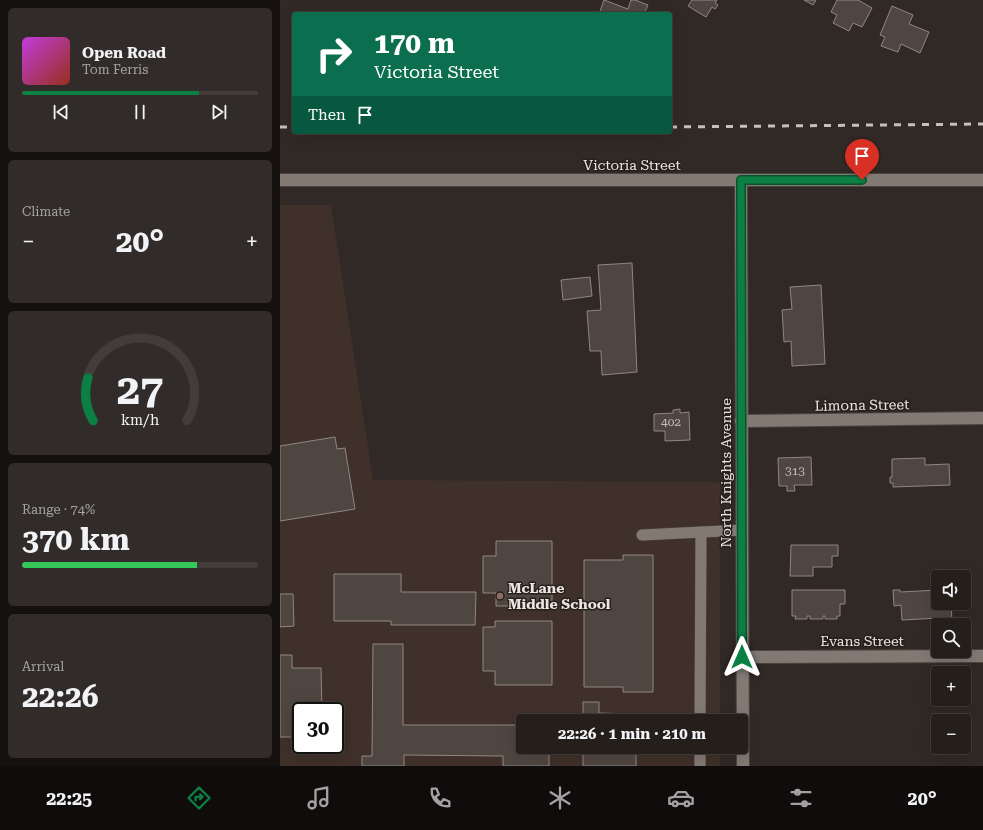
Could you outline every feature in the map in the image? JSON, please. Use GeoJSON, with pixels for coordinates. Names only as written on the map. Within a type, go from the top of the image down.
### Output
{"type":"FeatureCollection","features":[{"type":"Feature","properties":{"kind":"street","name":"Victoria Street"},"geometry":{"type":"LineString","coordinates":[[280,180],[983,180]]}},
{"type":"Feature","properties":{"kind":"street","name":"North Knights Avenue"},"geometry":{"type":"LineString","coordinates":[[741,180],[743,766]]}},
{"type":"Feature","properties":{"kind":"street","name":"Limona Street"},"geometry":{"type":"LineString","coordinates":[[741,421],[983,418]]}},
{"type":"Feature","properties":{"kind":"street","name":"Evans Street"},"geometry":{"type":"LineString","coordinates":[[742,657],[983,656]]}},
{"type":"Feature","properties":{"kind":"lane"},"geometry":{"type":"LineString","coordinates":[[642,535],[742,530]]}},
{"type":"Feature","properties":{"kind":"lane"},"geometry":{"type":"LineString","coordinates":[[700,714],[701,532]]}},
{"type":"Feature","properties":{"kind":"lane"},"geometry":{"type":"LineString","coordinates":[[700,754],[700,766]]}},
{"type":"Feature","properties":{"kind":"shaded area","name":"McLane Middle School"},"geometry":{"type":"Polygon","coordinates":[[[280,205],[331,205],[373,480],[720,482],[720,714],[516,714],[516,754],[720,754],[720,766],[280,766],[280,205]]]}},
{"type":"Feature","properties":{"kind":"building"},"geometry":{"type":"Polygon","coordinates":[[[604,0],[628,9],[631,0],[648,5],[645,12],[600,12],[604,0]]]}},
{"type":"Feature","properties":{"kind":"building"},"geometry":{"type":"Polygon","coordinates":[[[692,0],[717,0],[715,3],[718,5],[715,9],[712,7],[706,17],[688,6],[692,0]]]}},
{"type":"Feature","properties":{"kind":"building"},"geometry":{"type":"Polygon","coordinates":[[[804,0],[816,0],[813,5],[804,0]]]}},
{"type":"Feature","properties":{"kind":"building"},"geometry":{"type":"Polygon","coordinates":[[[837,0],[858,0],[872,8],[862,27],[853,23],[849,31],[833,23],[837,15],[831,12],[837,0]]]}},
{"type":"Feature","properties":{"kind":"building"},"geometry":{"type":"Polygon","coordinates":[[[892,6],[913,15],[909,24],[929,32],[920,53],[901,44],[898,52],[881,46],[885,37],[880,35],[892,6]]]}},
{"type":"Feature","properties":{"kind":"building"},"geometry":{"type":"Polygon","coordinates":[[[632,263],[637,372],[602,375],[601,351],[590,351],[587,311],[601,310],[598,265],[632,263]]]}},
{"type":"Feature","properties":{"kind":"building"},"geometry":{"type":"Polygon","coordinates":[[[590,277],[592,296],[563,300],[561,280],[590,277]]]}},
{"type":"Feature","properties":{"kind":"building"},"geometry":{"type":"Polygon","coordinates":[[[821,285],[825,364],[792,366],[791,341],[784,342],[782,310],[792,309],[790,287],[821,285]]]}},
{"type":"Feature","properties":{"kind":"building"},"geometry":{"type":"Polygon","coordinates":[[[680,409],[680,413],[689,412],[690,440],[665,441],[665,431],[654,431],[654,414],[673,413],[673,410],[680,409]]]}},
{"type":"Feature","properties":{"kind":"building"},"geometry":{"type":"Polygon","coordinates":[[[335,437],[337,449],[345,448],[355,509],[280,521],[280,446],[335,437]]]}},
{"type":"Feature","properties":{"kind":"building"},"geometry":{"type":"Polygon","coordinates":[[[811,457],[812,485],[794,485],[795,491],[787,491],[787,486],[779,486],[778,458],[811,457]]]}},
{"type":"Feature","properties":{"kind":"building"},"geometry":{"type":"Polygon","coordinates":[[[925,458],[925,465],[949,464],[950,485],[893,487],[893,483],[890,483],[890,477],[892,477],[892,459],[925,458]]]}},
{"type":"Feature","properties":{"kind":"building"},"geometry":{"type":"Polygon","coordinates":[[[496,541],[552,541],[552,606],[496,606],[496,593],[483,593],[483,556],[496,556],[496,541]]]}},
{"type":"Feature","properties":{"kind":"building"},"geometry":{"type":"Polygon","coordinates":[[[791,545],[838,545],[838,556],[832,556],[832,567],[813,567],[813,576],[790,576],[791,545]]]}},
{"type":"Feature","properties":{"kind":"building"},"geometry":{"type":"Polygon","coordinates":[[[623,555],[653,555],[653,692],[623,692],[623,687],[584,687],[584,560],[623,560],[623,555]]]}},
{"type":"Feature","properties":{"kind":"building"},"geometry":{"type":"Polygon","coordinates":[[[334,574],[401,574],[401,592],[476,592],[475,625],[391,625],[391,621],[334,621],[334,574]]]}},
{"type":"Feature","properties":{"kind":"building"},"geometry":{"type":"Polygon","coordinates":[[[792,590],[845,590],[845,604],[840,604],[840,616],[837,616],[837,619],[825,619],[825,616],[823,616],[823,619],[810,619],[810,616],[807,616],[807,619],[795,619],[796,616],[792,616],[792,590]]]}},
{"type":"Feature","properties":{"kind":"building"},"geometry":{"type":"Polygon","coordinates":[[[893,590],[900,590],[900,592],[931,590],[931,610],[951,610],[952,618],[902,620],[901,605],[894,606],[893,590]]]}},
{"type":"Feature","properties":{"kind":"building"},"geometry":{"type":"Polygon","coordinates":[[[280,594],[293,594],[294,626],[280,627],[280,594]]]}},
{"type":"Feature","properties":{"kind":"building"},"geometry":{"type":"Polygon","coordinates":[[[495,621],[552,621],[552,685],[495,685],[495,671],[483,671],[483,627],[495,627],[495,621]]]}},
{"type":"Feature","properties":{"kind":"building"},"geometry":{"type":"Polygon","coordinates":[[[373,644],[403,644],[403,725],[516,725],[516,754],[549,754],[549,766],[503,766],[503,756],[404,755],[404,766],[362,766],[362,756],[372,756],[373,644]]]}},
{"type":"Feature","properties":{"kind":"building"},"geometry":{"type":"Polygon","coordinates":[[[280,655],[292,655],[292,668],[321,668],[322,702],[292,702],[292,737],[280,737],[280,655]]]}},
{"type":"Feature","properties":{"kind":"building"},"geometry":{"type":"Polygon","coordinates":[[[583,702],[599,702],[599,713],[636,714],[583,714],[583,702]]]}},
{"type":"Feature","properties":{"kind":"building"},"geometry":{"type":"Polygon","coordinates":[[[583,754],[636,754],[636,766],[583,766],[583,754]]]}},
{"type":"Feature","properties":{"kind":"railway"},"geometry":{"type":"LineString","coordinates":[[672,127],[983,124]]}},
{"type":"Feature","properties":{"kind":"railway"},"geometry":{"type":"LineString","coordinates":[[280,127],[292,127]]}},
{"type":"Feature","properties":{"kind":"place","name":"McLane Middle School"},"geometry":{"type":"Point","coordinates":[500,596]}},
{"type":"Feature","properties":{"kind":"route"},"geometry":{"type":"LineString","coordinates":[[742,657],[741,180],[862,180]]}}]}
